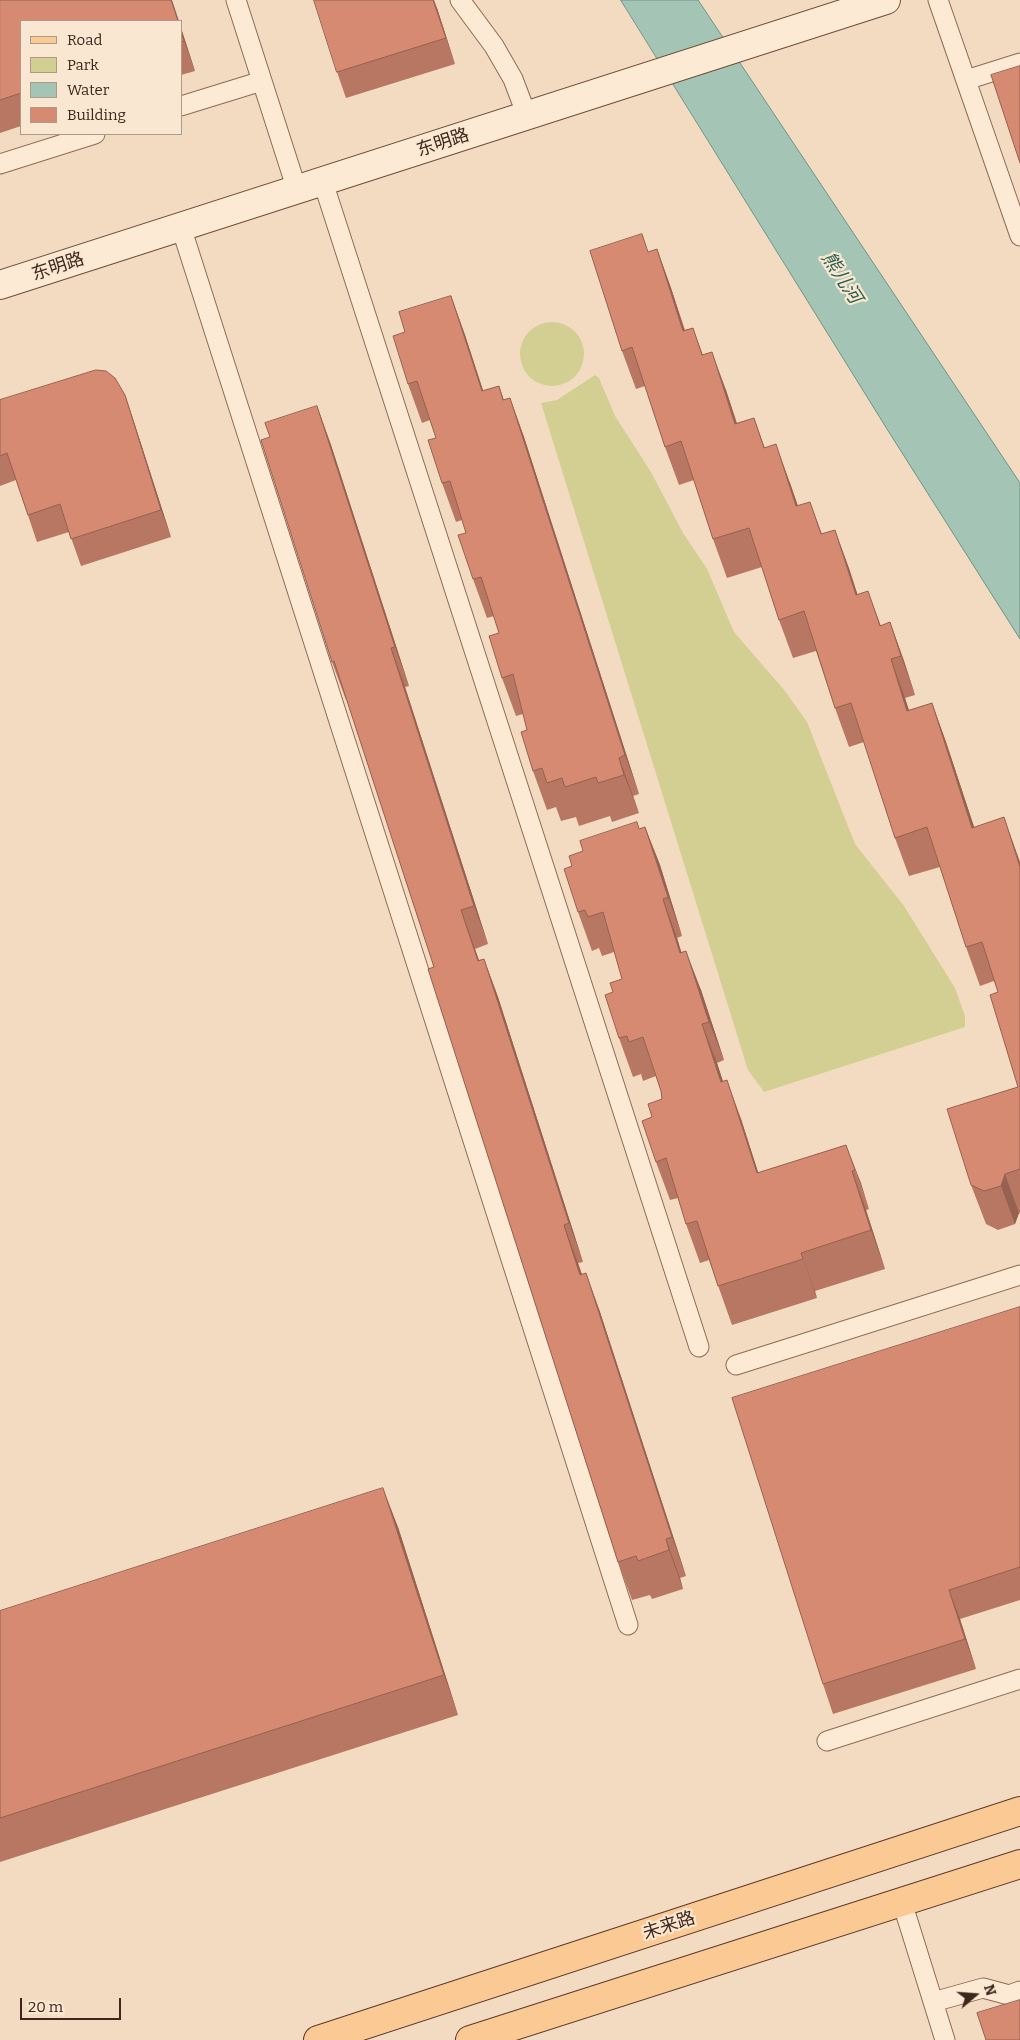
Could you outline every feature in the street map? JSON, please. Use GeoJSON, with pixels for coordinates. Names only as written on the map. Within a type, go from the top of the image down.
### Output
{"type":"FeatureCollection","features":[{"type":"Feature","properties":{"kind":"main road","name":"未来路"},"geometry":{"type":"LineString","coordinates":[[318,2040],[1020,1811]]}},
{"type":"Feature","properties":{"kind":"main road"},"geometry":{"type":"LineString","coordinates":[[470,2040],[1020,1864]]}},
{"type":"Feature","properties":{"kind":"street","name":"东明路"},"geometry":{"type":"LineString","coordinates":[[0,285],[626,84],[872,2]]}},
{"type":"Feature","properties":{"kind":"lane"},"geometry":{"type":"LineString","coordinates":[[236,0],[297,190]]}},
{"type":"Feature","properties":{"kind":"lane"},"geometry":{"type":"LineString","coordinates":[[460,0],[494,46],[513,79],[527,116]]}},
{"type":"Feature","properties":{"kind":"lane"},"geometry":{"type":"LineString","coordinates":[[938,0],[1020,236]]}},
{"type":"Feature","properties":{"kind":"lane"},"geometry":{"type":"LineString","coordinates":[[966,80],[1020,63]]}},
{"type":"Feature","properties":{"kind":"lane"},"geometry":{"type":"LineString","coordinates":[[182,106],[262,81]]}},
{"type":"Feature","properties":{"kind":"lane"},"geometry":{"type":"LineString","coordinates":[[0,164],[92,135]]}},
{"type":"Feature","properties":{"kind":"lane"},"geometry":{"type":"LineString","coordinates":[[323,182],[699,1347]]}},
{"type":"Feature","properties":{"kind":"lane"},"geometry":{"type":"LineString","coordinates":[[181,227],[628,1625]]}},
{"type":"Feature","properties":{"kind":"lane"},"geometry":{"type":"LineString","coordinates":[[736,1365],[1020,1275]]}},
{"type":"Feature","properties":{"kind":"lane"},"geometry":{"type":"LineString","coordinates":[[827,1741],[1020,1680]]}},
{"type":"Feature","properties":{"kind":"lane"},"geometry":{"type":"LineString","coordinates":[[902,1902],[945,2040]]}},
{"type":"Feature","properties":{"kind":"lane"},"geometry":{"type":"LineString","coordinates":[[933,2002],[983,1988],[1009,1995],[1020,1991]]}},
{"type":"Feature","properties":{"kind":"green space"},"geometry":{"type":"Polygon","coordinates":[[[552,322],[570,327],[575,331],[579,336],[584,354],[579,372],[575,377],[570,381],[552,386],[534,381],[529,377],[525,372],[520,354],[525,336],[529,331],[534,327],[552,322]]]}},
{"type":"Feature","properties":{"kind":"green space"},"geometry":{"type":"Polygon","coordinates":[[[595,375],[599,378],[615,416],[651,472],[683,533],[707,569],[734,632],[785,691],[807,722],[855,844],[904,906],[955,988],[965,1016],[965,1027],[764,1092],[748,1070],[541,403],[557,400],[595,375]]]}},
{"type":"Feature","properties":{"kind":"water","name":"熊儿河"},"geometry":{"type":"Polygon","coordinates":[[[621,0],[698,0],[1020,483],[1020,639],[887,429],[621,0]]]}},
{"type":"Feature","properties":{"kind":"building"},"geometry":{"type":"Polygon","coordinates":[[[0,0],[171,0],[178,20],[20,20],[20,93],[0,100],[0,0]]]}},
{"type":"Feature","properties":{"kind":"building"},"geometry":{"type":"Polygon","coordinates":[[[314,0],[433,0],[446,38],[337,72],[314,0]]]}},
{"type":"Feature","properties":{"kind":"building"},"geometry":{"type":"Polygon","coordinates":[[[1020,66],[1020,163],[991,75],[1020,66]]]}},
{"type":"Feature","properties":{"kind":"building"},"geometry":{"type":"Polygon","coordinates":[[[642,234],[648,252],[657,249],[683,331],[693,328],[702,355],[712,352],[735,424],[754,418],[764,448],[776,444],[796,506],[810,502],[821,534],[835,530],[856,595],[868,591],[880,626],[890,622],[901,656],[891,659],[907,711],[932,703],[972,828],[1004,817],[1020,867],[1020,1169],[1005,1174],[1001,1186],[984,1191],[971,1185],[947,1109],[1018,1087],[990,995],[998,992],[982,942],[966,947],[927,827],[895,838],[851,703],[835,708],[804,611],[779,620],[749,528],[713,539],[681,441],[665,447],[632,347],[622,351],[590,251],[642,234]]]}},
{"type":"Feature","properties":{"kind":"building"},"geometry":{"type":"Polygon","coordinates":[[[451,296],[482,391],[499,386],[503,400],[510,398],[625,755],[619,758],[624,775],[598,783],[596,777],[565,787],[562,778],[547,783],[542,768],[533,771],[521,732],[527,730],[513,674],[502,678],[489,636],[499,633],[481,577],[473,579],[458,535],[466,533],[450,481],[442,483],[428,440],[436,438],[417,381],[408,384],[393,336],[405,332],[399,312],[451,296]]]}},
{"type":"Feature","properties":{"kind":"building"},"geometry":{"type":"Polygon","coordinates":[[[96,370],[106,371],[115,378],[125,395],[161,510],[71,539],[60,504],[28,515],[7,453],[0,456],[0,400],[96,370]]]}},
{"type":"Feature","properties":{"kind":"building"},"geometry":{"type":"Polygon","coordinates":[[[317,406],[395,647],[391,648],[474,906],[461,910],[478,961],[484,959],[569,1223],[564,1225],[580,1275],[586,1273],[672,1537],[666,1539],[669,1550],[638,1561],[636,1556],[618,1562],[428,969],[434,967],[334,661],[332,662],[261,440],[270,437],[265,423],[317,406]]]}},
{"type":"Feature","properties":{"kind":"building"},"geometry":{"type":"Polygon","coordinates":[[[637,822],[639,829],[645,827],[668,897],[663,899],[680,953],[686,951],[709,1022],[702,1024],[721,1082],[727,1080],[757,1173],[846,1145],[855,1170],[852,1171],[871,1230],[801,1253],[803,1259],[718,1286],[697,1221],[686,1224],[666,1158],[656,1162],[642,1121],[652,1117],[648,1104],[662,1099],[661,1091],[643,1037],[629,1042],[627,1036],[619,1038],[605,995],[613,992],[610,983],[622,979],[603,912],[588,917],[585,910],[578,912],[564,869],[572,866],[569,856],[583,851],[580,841],[637,822]]]}},
{"type":"Feature","properties":{"kind":"building"},"geometry":{"type":"Polygon","coordinates":[[[1020,1307],[1020,1567],[949,1590],[965,1639],[823,1684],[732,1398],[1020,1307]]]}},
{"type":"Feature","properties":{"kind":"building"},"geometry":{"type":"Polygon","coordinates":[[[383,1488],[444,1675],[0,1818],[0,1611],[383,1488]]]}},
{"type":"Feature","properties":{"kind":"building"},"geometry":{"type":"Polygon","coordinates":[[[1020,2000],[1020,2040],[986,2040],[977,2013],[1020,2000]]]}}]}
